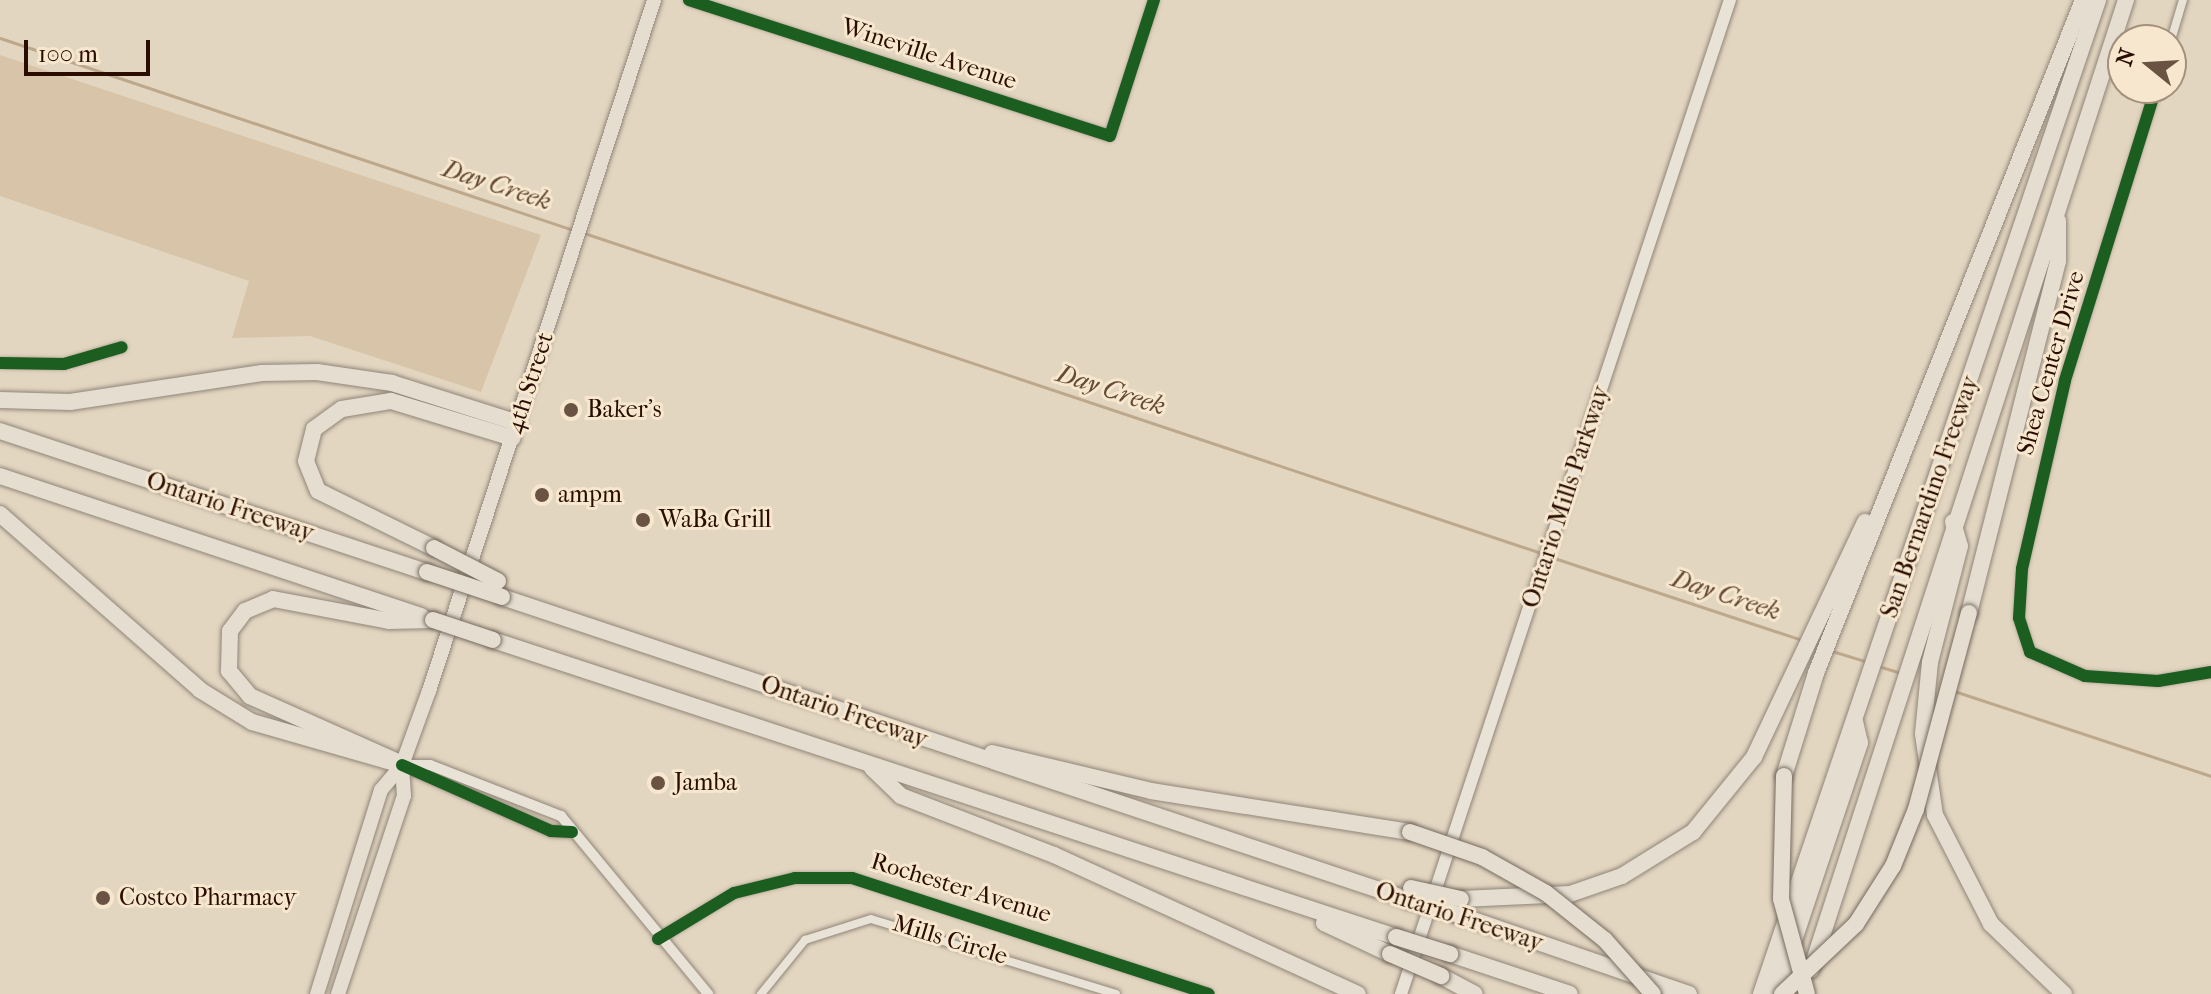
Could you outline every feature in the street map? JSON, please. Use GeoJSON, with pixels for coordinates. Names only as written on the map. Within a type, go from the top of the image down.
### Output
{"type":"FeatureCollection","features":[{"type":"Feature","properties":{"kind":"highway"},"geometry":{"type":"LineString","coordinates":[[1805,994],[1781,899],[1784,776],[1816,673],[2083,0]]}},
{"type":"Feature","properties":{"kind":"highway","name":"San Bernardino Freeway"},"geometry":{"type":"LineString","coordinates":[[1761,994],[2098,0]]}},
{"type":"Feature","properties":{"kind":"highway","name":"San Bernardino Freeway"},"geometry":{"type":"LineString","coordinates":[[1805,994],[1953,522],[2126,0]]}},
{"type":"Feature","properties":{"kind":"highway"},"geometry":{"type":"LineString","coordinates":[[1779,994],[1830,954],[1893,866],[1916,809],[2058,261],[2058,204]]}},
{"type":"Feature","properties":{"kind":"highway"},"geometry":{"type":"LineString","coordinates":[[0,400],[70,402],[317,372],[392,383],[515,431]]}},
{"type":"Feature","properties":{"kind":"highway"},"geometry":{"type":"LineString","coordinates":[[1410,894],[1461,899],[1570,894],[1668,851],[1743,775],[1926,394]]}},
{"type":"Feature","properties":{"kind":"highway"},"geometry":{"type":"LineString","coordinates":[[500,589],[434,548],[318,491],[306,461],[314,429],[342,409],[391,401],[515,431]]}},
{"type":"Feature","properties":{"kind":"highway","name":"Ontario Freeway"},"geometry":{"type":"LineString","coordinates":[[0,431],[427,572],[500,589],[568,619],[1332,875],[1410,894],[1462,916],[1689,994]]}},
{"type":"Feature","properties":{"kind":"highway","name":"Ontario Freeway"},"geometry":{"type":"LineString","coordinates":[[0,476],[410,616],[433,620],[1570,994]]}},
{"type":"Feature","properties":{"kind":"highway"},"geometry":{"type":"LineString","coordinates":[[0,514],[175,671],[252,722],[402,765]]}},
{"type":"Feature","properties":{"kind":"highway"},"geometry":{"type":"LineString","coordinates":[[1953,522],[1960,546],[1930,662],[1925,705],[1935,815],[1953,862],[2016,955],[2064,994]]}},
{"type":"Feature","properties":{"kind":"highway"},"geometry":{"type":"LineString","coordinates":[[402,765],[250,696],[229,671],[227,648],[237,620],[273,599],[410,616]]}},
{"type":"Feature","properties":{"kind":"highway"},"geometry":{"type":"LineString","coordinates":[[1779,994],[1860,743],[1854,720]]}},
{"type":"Feature","properties":{"kind":"highway"},"geometry":{"type":"LineString","coordinates":[[916,737],[1151,791],[1410,832],[1482,857],[1546,893],[1605,940],[1653,994]]}},
{"type":"Feature","properties":{"kind":"highway"},"geometry":{"type":"LineString","coordinates":[[869,765],[901,796],[1054,855],[1356,993]]}},
{"type":"Feature","properties":{"kind":"highway"},"geometry":{"type":"LineString","coordinates":[[1265,895],[1475,994]]}},
{"type":"Feature","properties":{"kind":"main road","name":"4th Street"},"geometry":{"type":"LineString","coordinates":[[317,994],[381,790],[402,765],[515,431],[654,0]]}},
{"type":"Feature","properties":{"kind":"main road","name":"Ontario Mills Parkway"},"geometry":{"type":"LineString","coordinates":[[1401,994],[1730,0]]}},
{"type":"Feature","properties":{"kind":"main road","name":"4th Street"},"geometry":{"type":"LineString","coordinates":[[338,994],[404,796],[402,765]]}},
{"type":"Feature","properties":{"kind":"street","name":"Wineville Avenue"},"geometry":{"type":"LineString","coordinates":[[689,0],[1110,136],[1154,0]]}},
{"type":"Feature","properties":{"kind":"street"},"geometry":{"type":"LineString","coordinates":[[2176,24],[2183,0]]}},
{"type":"Feature","properties":{"kind":"street","name":"Shea Center Drive"},"geometry":{"type":"LineString","coordinates":[[2151,104],[2065,381],[2036,502],[2019,618],[2030,652],[2085,676],[2121,681],[2211,672]]}},
{"type":"Feature","properties":{"kind":"street"},"geometry":{"type":"LineString","coordinates":[[0,363],[64,364],[122,347]]}},
{"type":"Feature","properties":{"kind":"street"},"geometry":{"type":"LineString","coordinates":[[402,765],[551,831],[572,832]]}},
{"type":"Feature","properties":{"kind":"street"},"geometry":{"type":"LineString","coordinates":[[402,765],[430,765],[531,801],[561,816],[658,939],[708,994]]}},
{"type":"Feature","properties":{"kind":"street","name":"Rochester Avenue"},"geometry":{"type":"LineString","coordinates":[[658,939],[745,890],[808,876],[852,878],[1209,994]]}},
{"type":"Feature","properties":{"kind":"street","name":"Mills Circle"},"geometry":{"type":"LineString","coordinates":[[761,994],[805,940],[871,919],[1116,994]]}},
{"type":"Feature","properties":{"kind":"shaded area"},"geometry":{"type":"Polygon","coordinates":[[[0,55],[541,235],[481,392],[310,336],[232,338],[249,281],[0,196],[0,55]]]}},
{"type":"Feature","properties":{"kind":"waterway","name":"Day Creek"},"geometry":{"type":"LineString","coordinates":[[0,38],[573,230]]}},
{"type":"Feature","properties":{"kind":"waterway","name":"Day Creek"},"geometry":{"type":"LineString","coordinates":[[584,233],[1544,554]]}},
{"type":"Feature","properties":{"kind":"waterway","name":"Day Creek"},"geometry":{"type":"LineString","coordinates":[[1551,557],[1802,640]]}},
{"type":"Feature","properties":{"kind":"waterway","name":"Day Creek"},"geometry":{"type":"LineString","coordinates":[[1832,651],[1867,662]]}},
{"type":"Feature","properties":{"kind":"waterway","name":"Day Creek"},"geometry":{"type":"LineString","coordinates":[[1878,666],[1901,673]]}},
{"type":"Feature","properties":{"kind":"waterway","name":"Day Creek"},"geometry":{"type":"LineString","coordinates":[[1954,691],[2211,776]]}},
{"type":"Feature","properties":{"kind":"cycle path"},"geometry":{"type":"LineString","coordinates":[[689,0],[1110,136],[1154,0]]}},
{"type":"Feature","properties":{"kind":"cycle path"},"geometry":{"type":"LineString","coordinates":[[2151,104],[2065,381],[2022,569],[2019,618],[2030,652],[2085,676],[2158,681],[2211,672]]}},
{"type":"Feature","properties":{"kind":"cycle path"},"geometry":{"type":"LineString","coordinates":[[0,363],[64,364],[122,347]]}},
{"type":"Feature","properties":{"kind":"cycle path"},"geometry":{"type":"LineString","coordinates":[[402,765],[551,831],[572,832]]}},
{"type":"Feature","properties":{"kind":"cycle path"},"geometry":{"type":"LineString","coordinates":[[658,939],[734,893],[795,878],[852,878],[1209,994]]}},
{"type":"Feature","properties":{"kind":"place","name":"Baker's"},"geometry":{"type":"Point","coordinates":[571,410]}},
{"type":"Feature","properties":{"kind":"place","name":"ampm"},"geometry":{"type":"Point","coordinates":[542,495]}},
{"type":"Feature","properties":{"kind":"place","name":"WaBa Grill"},"geometry":{"type":"Point","coordinates":[643,520]}},
{"type":"Feature","properties":{"kind":"place","name":"Jamba"},"geometry":{"type":"Point","coordinates":[658,783]}},
{"type":"Feature","properties":{"kind":"place","name":"Costco Pharmacy"},"geometry":{"type":"Point","coordinates":[103,898]}}]}
